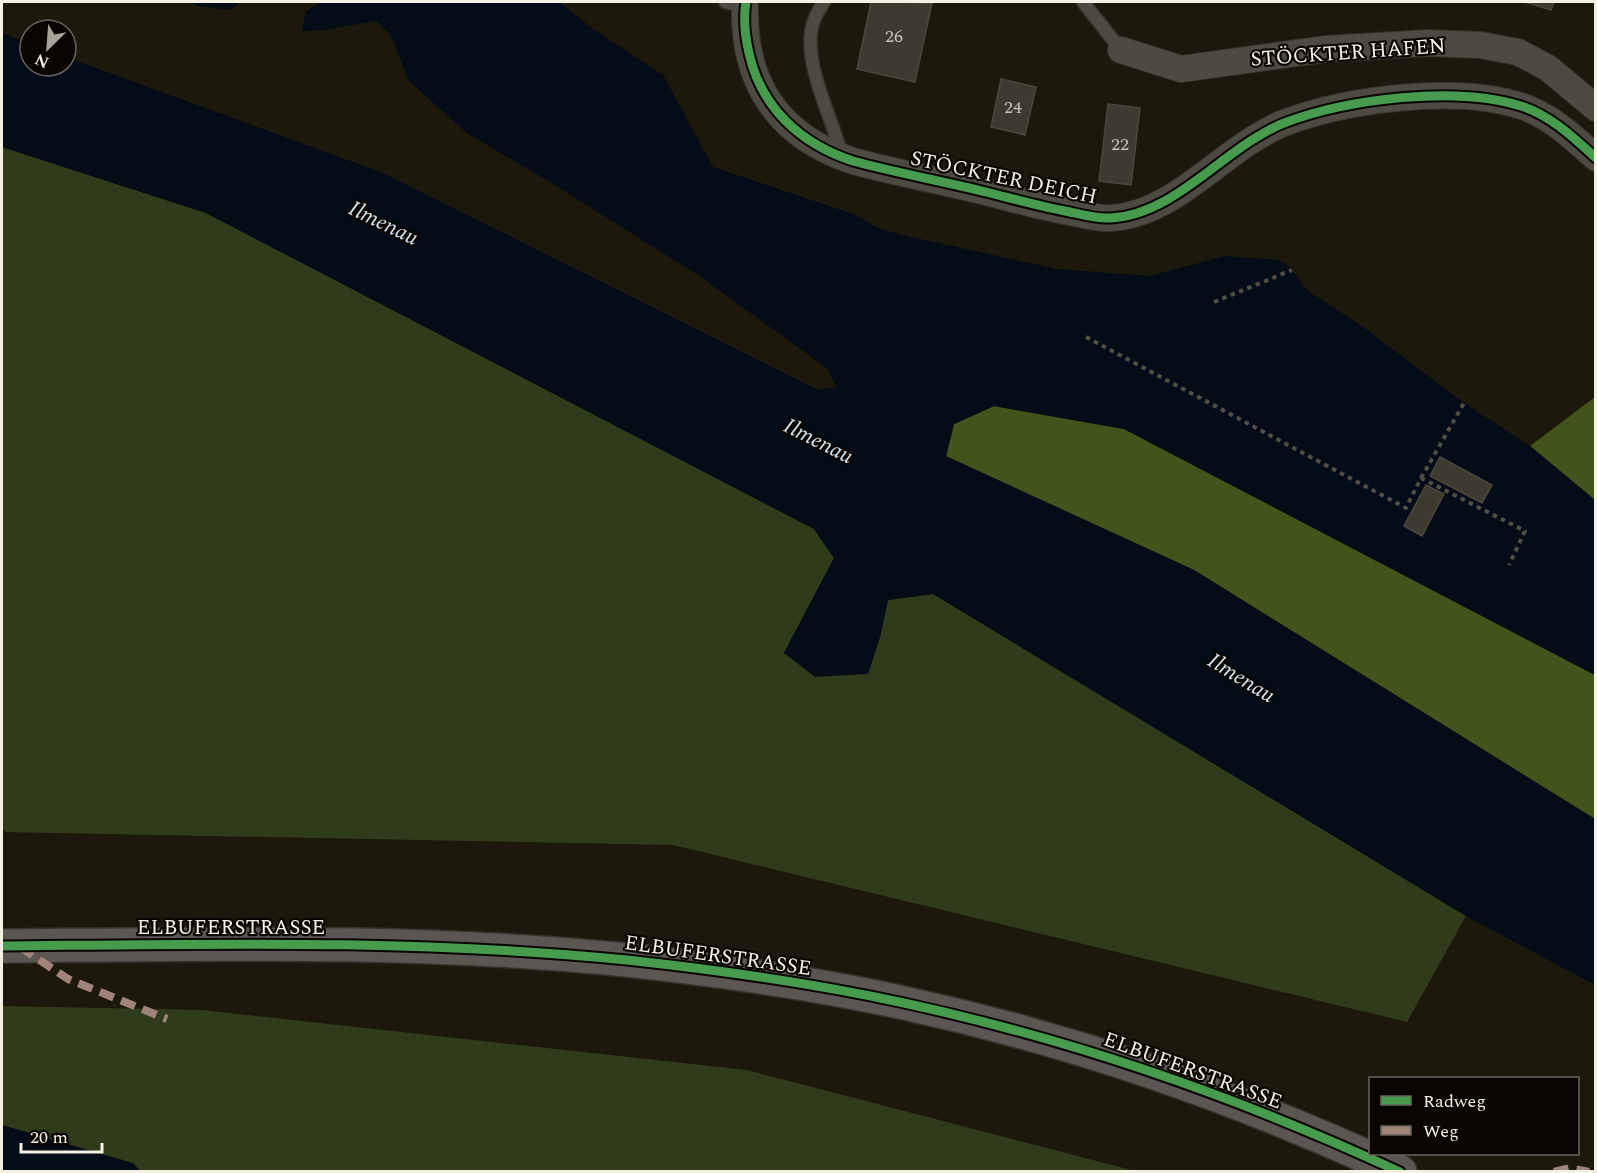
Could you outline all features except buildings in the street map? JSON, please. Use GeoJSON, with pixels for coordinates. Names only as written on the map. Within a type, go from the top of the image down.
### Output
{"type":"FeatureCollection","features":[{"type":"Feature","properties":{"kind":"street","name":"STÖCKTER DEICH"},"geometry":{"type":"LineString","coordinates":[[735,4],[744,27],[753,71],[763,93],[782,119],[808,141],[843,158],[1041,207],[1110,218],[1134,213],[1159,205],[1253,140],[1282,123],[1362,103],[1401,98],[1477,98],[1523,106],[1553,123],[1596,158]]}},
{"type":"Feature","properties":{"kind":"street","name":"STÖCKTER HAFEN"},"geometry":{"type":"LineString","coordinates":[[1120,50],[1181,69],[1326,49],[1427,43],[1480,45],[1518,52],[1548,68],[1596,108]]}},
{"type":"Feature","properties":{"kind":"street","name":"ELBUFERSTRASSE"},"geometry":{"type":"LineString","coordinates":[[2,946],[234,945],[470,949],[624,960],[825,987],[905,1003],[1012,1029],[1153,1072],[1227,1098],[1328,1139],[1400,1172]]}},
{"type":"Feature","properties":{"kind":"lane"},"geometry":{"type":"LineString","coordinates":[[824,2],[814,19],[810,52],[843,158]]}},
{"type":"Feature","properties":{"kind":"lane"},"geometry":{"type":"LineString","coordinates":[[1083,2],[1120,50]]}},
{"type":"Feature","properties":{"kind":"path"},"geometry":{"type":"LineString","coordinates":[[1214,302],[1292,270]]}},
{"type":"Feature","properties":{"kind":"path"},"geometry":{"type":"LineString","coordinates":[[1086,338],[1406,508],[1464,403]]}},
{"type":"Feature","properties":{"kind":"path"},"geometry":{"type":"LineString","coordinates":[[1421,478],[1526,531],[1509,565]]}},
{"type":"Feature","properties":{"kind":"green space"},"geometry":{"type":"Polygon","coordinates":[[[2,147],[206,213],[814,529],[834,558],[784,653],[868,674],[880,637],[888,600],[933,594],[1466,916],[1407,1022],[673,845],[5,832],[2,828],[2,147]]]}},
{"type":"Feature","properties":{"kind":"green space"},"geometry":{"type":"Polygon","coordinates":[[[1595,397],[1595,500],[1530,446],[1595,397]]]}},
{"type":"Feature","properties":{"kind":"green space"},"geometry":{"type":"Polygon","coordinates":[[[994,406],[1124,429],[1595,675],[1595,819],[1194,570],[946,457],[954,424],[994,406]]]}},
{"type":"Feature","properties":{"kind":"green space"},"geometry":{"type":"Polygon","coordinates":[[[2,1006],[202,1010],[747,1070],[1135,1171],[2,1172],[2,1006]]]}},
{"type":"Feature","properties":{"kind":"water"},"geometry":{"type":"Polygon","coordinates":[[[188,2],[241,2],[229,10],[198,6],[188,2]]]}},
{"type":"Feature","properties":{"kind":"water","name":"Ilmenau"},"geometry":{"type":"Polygon","coordinates":[[[322,2],[559,2],[593,29],[663,75],[713,167],[856,215],[878,228],[1057,269],[1150,276],[1225,256],[1280,260],[1292,270],[1308,291],[1366,329],[1464,403],[1530,446],[1595,500],[1595,675],[1124,429],[994,406],[954,424],[946,456],[1194,570],[1595,819],[1595,985],[1466,916],[933,594],[888,600],[880,637],[868,674],[815,677],[784,653],[834,558],[814,529],[206,213],[2,147],[2,33],[18,39],[18,78],[78,78],[78,61],[383,173],[818,390],[836,387],[828,369],[701,277],[467,133],[408,80],[391,35],[376,21],[324,30],[302,31],[306,11],[322,2]]]}},
{"type":"Feature","properties":{"kind":"water"},"geometry":{"type":"Polygon","coordinates":[[[2,1125],[133,1163],[140,1171],[2,1171],[2,1125]]]}},
{"type":"Feature","properties":{"kind":"marked path"},"geometry":{"type":"LineString","coordinates":[[20,947],[68,979],[167,1019]]}},
{"type":"Feature","properties":{"kind":"marked path"},"geometry":{"type":"LineString","coordinates":[[1554,1172],[1570,1168],[1589,1172]]}},
{"type":"Feature","properties":{"kind":"cycle path"},"geometry":{"type":"LineString","coordinates":[[746,2],[745,21],[748,47],[763,91],[786,121],[816,145],[853,161],[1101,218],[1131,215],[1168,199],[1252,140],[1284,123],[1338,107],[1402,98],[1465,96],[1521,106],[1552,121],[1596,158]]}},
{"type":"Feature","properties":{"kind":"cycle path"},"geometry":{"type":"LineString","coordinates":[[2,946],[314,944],[471,949],[627,960],[801,983],[968,1018],[1094,1053],[1218,1096],[1400,1172]]}}]}
